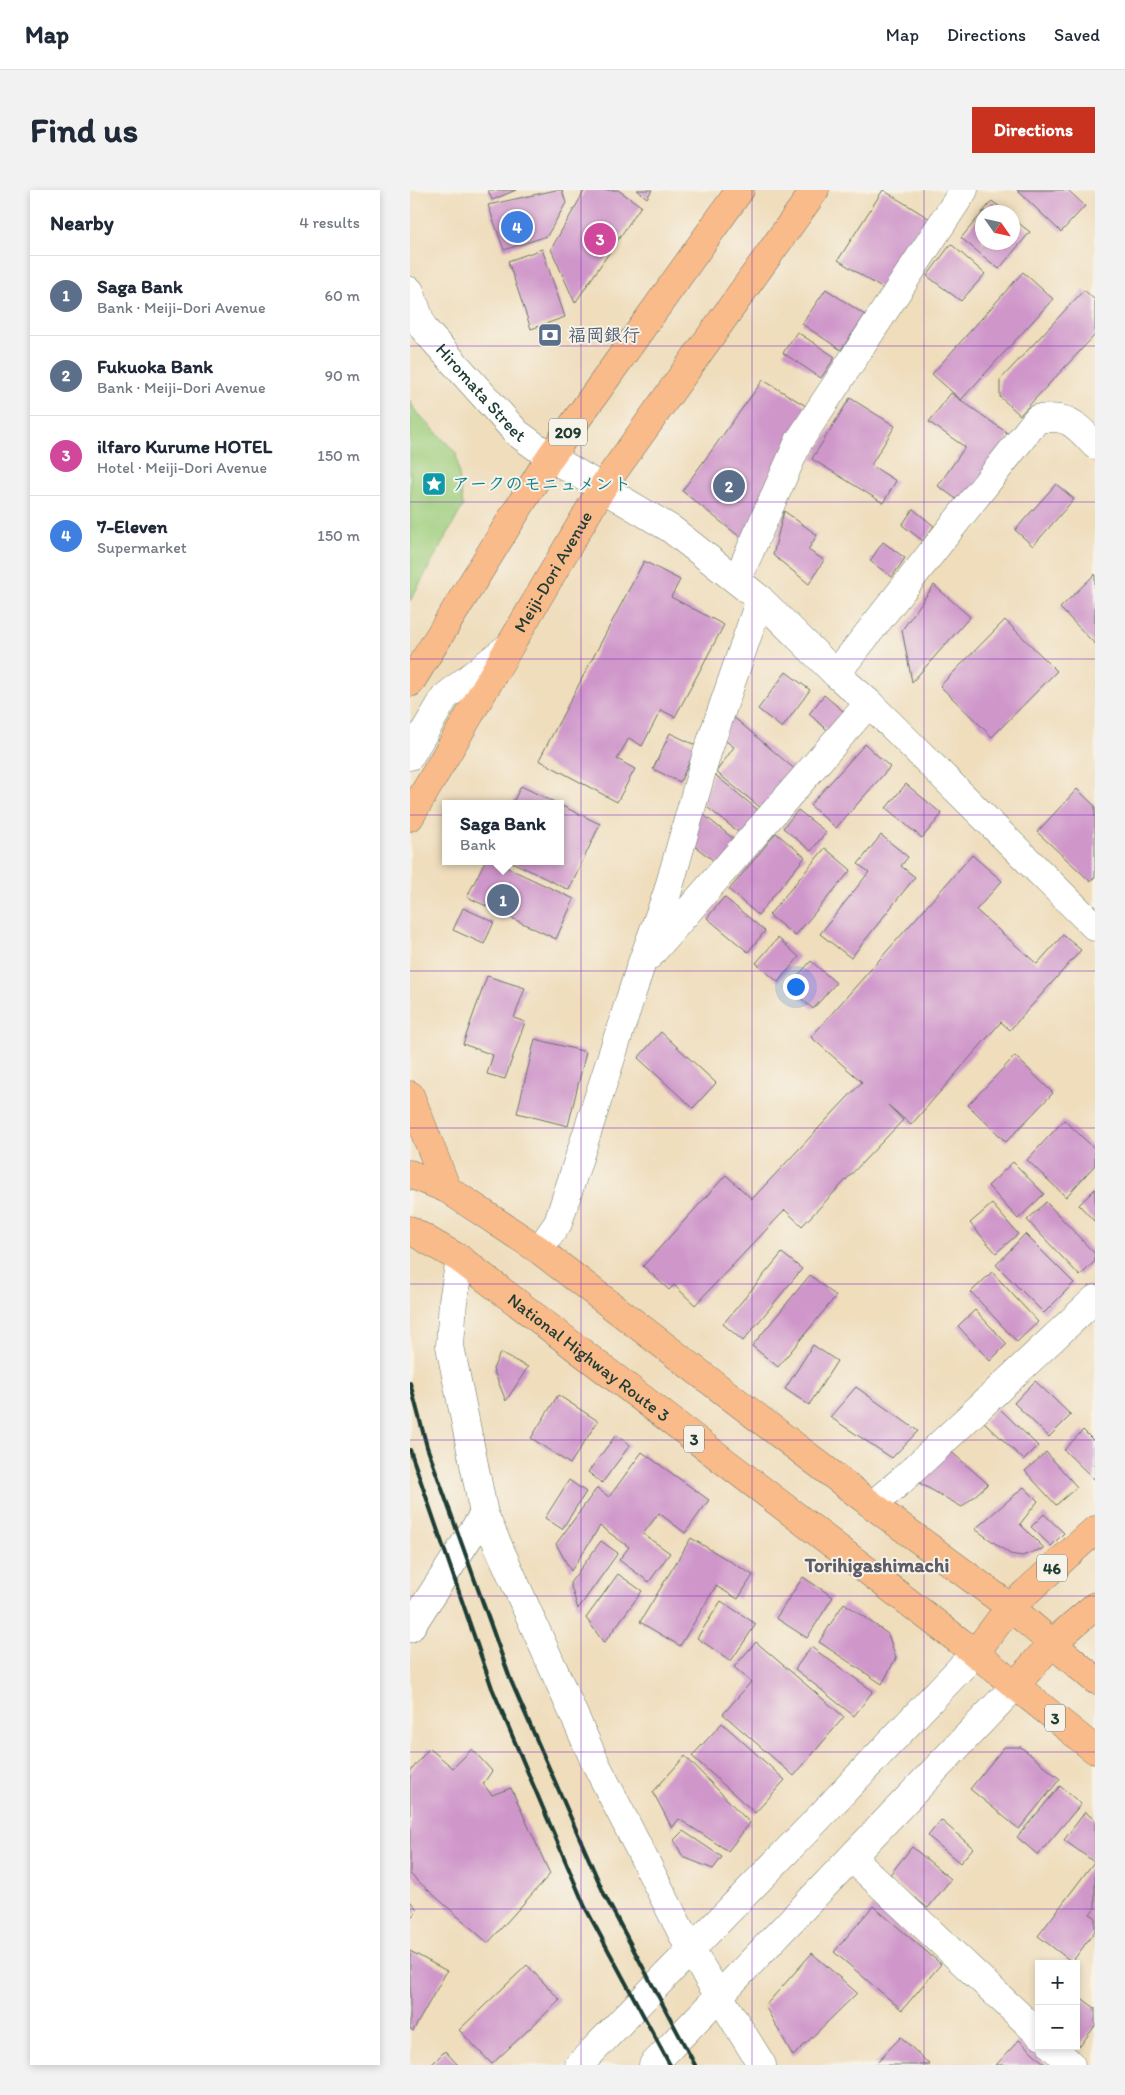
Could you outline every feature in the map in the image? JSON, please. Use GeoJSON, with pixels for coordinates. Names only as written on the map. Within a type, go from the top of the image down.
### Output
{"type":"FeatureCollection","features":[{"type":"Feature","properties":{"kind":"main road","name":"209"},"geometry":{"type":"LineString","coordinates":[[410,683],[550,457],[740,190]]}},
{"type":"Feature","properties":{"kind":"main road","name":"Meiji-Dori Avenue"},"geometry":{"type":"LineString","coordinates":[[410,817],[602,488],[815,190]]}},
{"type":"Feature","properties":{"kind":"main road"},"geometry":{"type":"LineString","coordinates":[[410,1095],[448,1189]]}},
{"type":"Feature","properties":{"kind":"main road"},"geometry":{"type":"LineString","coordinates":[[410,1174],[448,1189],[539,1250],[872,1505],[1010,1607],[1095,1680]]}},
{"type":"Feature","properties":{"kind":"main road","name":"National Highway Route 3"},"geometry":{"type":"LineString","coordinates":[[410,1230],[460,1259],[975,1653],[1095,1750]]}},
{"type":"Feature","properties":{"kind":"main road","name":"46"},"geometry":{"type":"LineString","coordinates":[[975,1653],[1010,1607],[1095,1530]]}},
{"type":"Feature","properties":{"kind":"main road"},"geometry":{"type":"LineString","coordinates":[[1015,1686],[1052,1643],[1095,1606]]}},
{"type":"Feature","properties":{"kind":"street"},"geometry":{"type":"LineString","coordinates":[[737,580],[799,441],[964,190]]}},
{"type":"Feature","properties":{"kind":"street","name":"Hiromata Street"},"geometry":{"type":"LineString","coordinates":[[410,291],[416,328],[517,433],[550,457],[671,529],[760,599],[1092,918]]}},
{"type":"Feature","properties":{"kind":"street"},"geometry":{"type":"LineString","coordinates":[[836,674],[1037,419],[1056,416],[1075,424],[1095,445]]}},
{"type":"Feature","properties":{"kind":"street"},"geometry":{"type":"LineString","coordinates":[[539,1250],[558,1223],[640,968],[667,894],[707,752],[760,599]]}},
{"type":"Feature","properties":{"kind":"street"},"geometry":{"type":"LineString","coordinates":[[410,756],[445,698],[508,647]]}},
{"type":"Feature","properties":{"kind":"street"},"geometry":{"type":"LineString","coordinates":[[640,968],[869,704]]}},
{"type":"Feature","properties":{"kind":"street"},"geometry":{"type":"LineString","coordinates":[[460,1259],[452,1306],[450,1346],[484,1514],[596,1764],[690,1949],[762,2065]]}},
{"type":"Feature","properties":{"kind":"street"},"geometry":{"type":"LineString","coordinates":[[872,1505],[901,1481],[1095,1299]]}},
{"type":"Feature","properties":{"kind":"street"},"geometry":{"type":"LineString","coordinates":[[410,1628],[484,1514]]}},
{"type":"Feature","properties":{"kind":"street"},"geometry":{"type":"LineString","coordinates":[[579,2065],[812,1825],[975,1653]]}},
{"type":"Feature","properties":{"kind":"street"},"geometry":{"type":"LineString","coordinates":[[653,2065],[1015,1686]]}},
{"type":"Feature","properties":{"kind":"street"},"geometry":{"type":"LineString","coordinates":[[852,1858],[1035,2030]]}},
{"type":"Feature","properties":{"kind":"street"},"geometry":{"type":"LineString","coordinates":[[1056,2050],[1071,2065]]}},
{"type":"Feature","properties":{"kind":"green space"},"geometry":{"type":"Polygon","coordinates":[[[410,400],[414,409],[456,453],[463,506],[410,601],[410,400]]]}},
{"type":"Feature","properties":{"kind":"building"},"geometry":{"type":"Polygon","coordinates":[[[488,190],[516,190],[492,200],[488,190]]]}},
{"type":"Feature","properties":{"kind":"building"},"geometry":{"type":"Polygon","coordinates":[[[562,190],[566,203],[547,236],[504,250],[488,205],[562,190]]]}},
{"type":"Feature","properties":{"kind":"building"},"geometry":{"type":"Polygon","coordinates":[[[585,190],[618,190],[641,206],[575,303],[551,249],[585,190]]]}},
{"type":"Feature","properties":{"kind":"building"},"geometry":{"type":"Polygon","coordinates":[[[637,190],[652,190],[647,198],[637,190]]]}},
{"type":"Feature","properties":{"kind":"building"},"geometry":{"type":"Polygon","coordinates":[[[883,190],[930,219],[883,289],[838,260],[883,190]]]}},
{"type":"Feature","properties":{"kind":"building"},"geometry":{"type":"Polygon","coordinates":[[[1017,190],[1068,190],[1085,206],[1061,232],[1017,190]]]}},
{"type":"Feature","properties":{"kind":"building"},"geometry":{"type":"Polygon","coordinates":[[[992,201],[997,205],[989,205],[992,201]]]}},
{"type":"Feature","properties":{"kind":"building"},"geometry":{"type":"Polygon","coordinates":[[[975,221],[975,249],[961,238],[975,221]]]}},
{"type":"Feature","properties":{"kind":"building"},"geometry":{"type":"Polygon","coordinates":[[[1020,224],[1030,232],[1020,244],[1020,224]]]}},
{"type":"Feature","properties":{"kind":"building"},"geometry":{"type":"Polygon","coordinates":[[[951,244],[985,274],[961,301],[927,276],[951,244]]]}},
{"type":"Feature","properties":{"kind":"building"},"geometry":{"type":"Polygon","coordinates":[[[542,249],[565,317],[531,329],[508,261],[542,249]]]}},
{"type":"Feature","properties":{"kind":"building"},"geometry":{"type":"Polygon","coordinates":[[[976,250],[1015,250],[999,269],[976,250]]]}},
{"type":"Feature","properties":{"kind":"building"},"geometry":{"type":"Polygon","coordinates":[[[1023,272],[1053,299],[961,400],[932,374],[1023,272]]]}},
{"type":"Feature","properties":{"kind":"building"},"geometry":{"type":"Polygon","coordinates":[[[826,289],[865,315],[841,350],[802,324],[826,289]]]}},
{"type":"Feature","properties":{"kind":"building"},"geometry":{"type":"Polygon","coordinates":[[[1084,290],[1095,300],[1095,335],[1020,415],[1000,397],[1000,380],[1084,290]]]}},
{"type":"Feature","properties":{"kind":"building"},"geometry":{"type":"Polygon","coordinates":[[[797,332],[835,357],[821,378],[783,353],[797,332]]]}},
{"type":"Feature","properties":{"kind":"building"},"geometry":{"type":"Polygon","coordinates":[[[763,380],[806,406],[745,541],[682,491],[763,380]]]}},
{"type":"Feature","properties":{"kind":"building"},"geometry":{"type":"Polygon","coordinates":[[[951,393],[1010,435],[962,503],[938,486],[965,447],[929,422],[951,393]]]}},
{"type":"Feature","properties":{"kind":"building"},"geometry":{"type":"Polygon","coordinates":[[[850,398],[895,426],[871,465],[896,481],[883,503],[812,459],[850,398]]]}},
{"type":"Feature","properties":{"kind":"building"},"geometry":{"type":"Polygon","coordinates":[[[1056,484],[1074,499],[1033,546],[1015,530],[1056,484]]]}},
{"type":"Feature","properties":{"kind":"building"},"geometry":{"type":"Polygon","coordinates":[[[913,509],[934,526],[923,541],[902,525],[913,509]]]}},
{"type":"Feature","properties":{"kind":"building"},"geometry":{"type":"Polygon","coordinates":[[[784,511],[817,535],[808,550],[824,560],[809,584],[773,555],[784,511]]]}},
{"type":"Feature","properties":{"kind":"building"},"geometry":{"type":"Polygon","coordinates":[[[883,542],[905,558],[892,577],[870,561],[883,542]]]}},
{"type":"Feature","properties":{"kind":"building"},"geometry":{"type":"Polygon","coordinates":[[[644,561],[680,580],[671,597],[724,625],[675,717],[661,710],[642,746],[629,738],[617,759],[635,769],[617,802],[539,760],[644,561]]]}},
{"type":"Feature","properties":{"kind":"building"},"geometry":{"type":"Polygon","coordinates":[[[1095,574],[1095,644],[1060,608],[1095,574]]]}},
{"type":"Feature","properties":{"kind":"building"},"geometry":{"type":"Polygon","coordinates":[[[934,585],[970,617],[912,682],[902,630],[934,585]]]}},
{"type":"Feature","properties":{"kind":"building"},"geometry":{"type":"Polygon","coordinates":[[[1005,620],[1057,671],[992,737],[940,686],[1005,620]]]}},
{"type":"Feature","properties":{"kind":"building"},"geometry":{"type":"Polygon","coordinates":[[[786,672],[810,690],[782,728],[758,709],[786,672]]]}},
{"type":"Feature","properties":{"kind":"building"},"geometry":{"type":"Polygon","coordinates":[[[824,695],[849,716],[833,735],[809,714],[824,695]]]}},
{"type":"Feature","properties":{"kind":"building"},"geometry":{"type":"Polygon","coordinates":[[[731,715],[798,772],[766,812],[716,772],[734,747],[723,739],[731,715]]]}},
{"type":"Feature","properties":{"kind":"building"},"geometry":{"type":"Polygon","coordinates":[[[670,733],[697,746],[680,782],[653,769],[670,733]]]}},
{"type":"Feature","properties":{"kind":"building"},"geometry":{"type":"Polygon","coordinates":[[[865,744],[890,767],[836,828],[810,805],[865,744]]]}},
{"type":"Feature","properties":{"kind":"building"},"geometry":{"type":"Polygon","coordinates":[[[713,773],[764,815],[746,838],[703,804],[713,773]]]}},
{"type":"Feature","properties":{"kind":"building"},"geometry":{"type":"Polygon","coordinates":[[[906,784],[942,814],[922,838],[886,808],[906,784]]]}},
{"type":"Feature","properties":{"kind":"building"},"geometry":{"type":"Polygon","coordinates":[[[521,786],[550,800],[514,800],[521,786]]]}},
{"type":"Feature","properties":{"kind":"building"},"geometry":{"type":"Polygon","coordinates":[[[1077,789],[1095,806],[1095,877],[1090,881],[1037,832],[1077,789]]]}},
{"type":"Feature","properties":{"kind":"building"},"geometry":{"type":"Polygon","coordinates":[[[564,807],[600,824],[569,890],[518,865],[564,865],[564,807]]]}},
{"type":"Feature","properties":{"kind":"building"},"geometry":{"type":"Polygon","coordinates":[[[798,810],[826,832],[811,851],[783,828],[798,810]]]}},
{"type":"Feature","properties":{"kind":"building"},"geometry":{"type":"Polygon","coordinates":[[[699,811],[740,844],[722,867],[689,842],[699,811]]]}},
{"type":"Feature","properties":{"kind":"building"},"geometry":{"type":"Polygon","coordinates":[[[776,833],[805,857],[758,915],[729,890],[776,833]]]}},
{"type":"Feature","properties":{"kind":"building"},"geometry":{"type":"Polygon","coordinates":[[[881,835],[908,857],[901,866],[915,877],[851,958],[820,934],[869,872],[858,864],[881,835]]]}},
{"type":"Feature","properties":{"kind":"building"},"geometry":{"type":"Polygon","coordinates":[[[825,848],[851,870],[795,936],[769,915],[825,848]]]}},
{"type":"Feature","properties":{"kind":"building"},"geometry":{"type":"Polygon","coordinates":[[[972,855],[1002,881],[976,910],[1037,964],[1063,935],[1081,950],[1010,1030],[1001,1022],[911,1125],[888,1105],[903,1120],[802,1226],[785,1210],[695,1305],[674,1285],[669,1290],[643,1266],[726,1175],[752,1199],[862,1082],[811,1037],[972,855]]]}},
{"type":"Feature","properties":{"kind":"building"},"geometry":{"type":"Polygon","coordinates":[[[483,865],[502,865],[574,899],[556,939],[467,897],[483,865]]]}},
{"type":"Feature","properties":{"kind":"building"},"geometry":{"type":"Polygon","coordinates":[[[724,897],[765,931],[748,952],[707,918],[724,897]]]}},
{"type":"Feature","properties":{"kind":"building"},"geometry":{"type":"Polygon","coordinates":[[[463,908],[494,922],[484,944],[453,930],[463,908]]]}},
{"type":"Feature","properties":{"kind":"building"},"geometry":{"type":"Polygon","coordinates":[[[778,938],[799,957],[778,982],[756,963],[778,938]]]}},
{"type":"Feature","properties":{"kind":"building"},"geometry":{"type":"Polygon","coordinates":[[[811,961],[836,983],[813,1009],[788,987],[811,961]]]}},
{"type":"Feature","properties":{"kind":"building"},"geometry":{"type":"Polygon","coordinates":[[[487,976],[525,988],[514,1018],[525,1022],[505,1079],[487,1074],[493,1055],[463,1044],[487,976]]]}},
{"type":"Feature","properties":{"kind":"building"},"geometry":{"type":"Polygon","coordinates":[[[661,1032],[716,1083],[693,1108],[638,1058],[661,1032]]]}},
{"type":"Feature","properties":{"kind":"building"},"geometry":{"type":"Polygon","coordinates":[[[535,1039],[586,1052],[568,1126],[517,1113],[535,1039]]]}},
{"type":"Feature","properties":{"kind":"building"},"geometry":{"type":"Polygon","coordinates":[[[1015,1056],[1053,1093],[1006,1142],[968,1105],[1015,1056]]]}},
{"type":"Feature","properties":{"kind":"building"},"geometry":{"type":"Polygon","coordinates":[[[1064,1120],[1095,1149],[1095,1165],[1066,1197],[1027,1160],[1064,1120]]]}},
{"type":"Feature","properties":{"kind":"building"},"geometry":{"type":"Polygon","coordinates":[[[1013,1162],[1044,1194],[1018,1219],[988,1186],[1013,1162]]]}},
{"type":"Feature","properties":{"kind":"building"},"geometry":{"type":"Polygon","coordinates":[[[1095,1189],[1095,1222],[1079,1205],[1095,1189]]]}},
{"type":"Feature","properties":{"kind":"building"},"geometry":{"type":"Polygon","coordinates":[[[1046,1202],[1095,1254],[1095,1261],[1080,1276],[1027,1220],[1046,1202]]]}},
{"type":"Feature","properties":{"kind":"building"},"geometry":{"type":"Polygon","coordinates":[[[992,1204],[1018,1234],[996,1253],[970,1223],[992,1204]]]}},
{"type":"Feature","properties":{"kind":"building"},"geometry":{"type":"Polygon","coordinates":[[[1025,1234],[1074,1283],[1044,1313],[996,1265],[1025,1234]]]}},
{"type":"Feature","properties":{"kind":"building"},"geometry":{"type":"Polygon","coordinates":[[[782,1253],[802,1269],[743,1341],[723,1324],[782,1253]]]}},
{"type":"Feature","properties":{"kind":"building"},"geometry":{"type":"Polygon","coordinates":[[[992,1272],[1038,1322],[1017,1342],[971,1292],[992,1272]]]}},
{"type":"Feature","properties":{"kind":"building"},"geometry":{"type":"Polygon","coordinates":[[[810,1275],[836,1296],[778,1367],[752,1346],[810,1275]]]}},
{"type":"Feature","properties":{"kind":"building"},"geometry":{"type":"Polygon","coordinates":[[[975,1310],[1007,1344],[990,1361],[958,1326],[975,1310]]]}},
{"type":"Feature","properties":{"kind":"building"},"geometry":{"type":"Polygon","coordinates":[[[813,1345],[837,1361],[809,1405],[785,1389],[813,1345]]]}},
{"type":"Feature","properties":{"kind":"building"},"geometry":{"type":"Polygon","coordinates":[[[500,1353],[528,1367],[506,1401],[493,1369],[500,1353]]]}},
{"type":"Feature","properties":{"kind":"building"},"geometry":{"type":"Polygon","coordinates":[[[1035,1381],[1071,1415],[1049,1437],[1014,1403],[1035,1381]]]}},
{"type":"Feature","properties":{"kind":"building"},"geometry":{"type":"Polygon","coordinates":[[[856,1387],[918,1431],[892,1458],[830,1417],[856,1387]]]}},
{"type":"Feature","properties":{"kind":"building"},"geometry":{"type":"Polygon","coordinates":[[[558,1395],[598,1421],[570,1464],[531,1438],[558,1395]]]}},
{"type":"Feature","properties":{"kind":"building"},"geometry":{"type":"Polygon","coordinates":[[[998,1407],[1038,1446],[1024,1460],[984,1422],[998,1407]]]}},
{"type":"Feature","properties":{"kind":"building"},"geometry":{"type":"Polygon","coordinates":[[[1083,1430],[1095,1442],[1095,1480],[1064,1450],[1083,1430]]]}},
{"type":"Feature","properties":{"kind":"building"},"geometry":{"type":"Polygon","coordinates":[[[616,1435],[630,1445],[602,1483],[588,1472],[616,1435]]]}},
{"type":"Feature","properties":{"kind":"building"},"geometry":{"type":"Polygon","coordinates":[[[947,1448],[988,1484],[962,1507],[914,1480],[947,1448]]]}},
{"type":"Feature","properties":{"kind":"building"},"geometry":{"type":"Polygon","coordinates":[[[642,1452],[709,1500],[685,1533],[659,1513],[643,1534],[670,1553],[649,1582],[619,1560],[629,1547],[600,1526],[571,1571],[556,1544],[597,1488],[609,1497],[642,1452]]]}},
{"type":"Feature","properties":{"kind":"building"},"geometry":{"type":"Polygon","coordinates":[[[1046,1452],[1077,1487],[1056,1505],[1025,1471],[1046,1452]]]}},
{"type":"Feature","properties":{"kind":"building"},"geometry":{"type":"Polygon","coordinates":[[[569,1480],[586,1492],[562,1529],[545,1518],[569,1480]]]}},
{"type":"Feature","properties":{"kind":"building"},"geometry":{"type":"Polygon","coordinates":[[[1024,1487],[1038,1501],[1020,1524],[1044,1548],[1022,1556],[1010,1554],[975,1529],[1024,1487]]]}},
{"type":"Feature","properties":{"kind":"building"},"geometry":{"type":"Polygon","coordinates":[[[1044,1514],[1064,1533],[1051,1546],[1031,1527],[1044,1514]]]}},
{"type":"Feature","properties":{"kind":"building"},"geometry":{"type":"Polygon","coordinates":[[[691,1538],[753,1575],[738,1599],[716,1586],[680,1646],[640,1622],[691,1538]]]}},
{"type":"Feature","properties":{"kind":"building"},"geometry":{"type":"Polygon","coordinates":[[[601,1541],[618,1553],[578,1609],[570,1583],[601,1541]]]}},
{"type":"Feature","properties":{"kind":"building"},"geometry":{"type":"Polygon","coordinates":[[[618,1574],[642,1591],[604,1643],[586,1618],[618,1574]]]}},
{"type":"Feature","properties":{"kind":"building"},"geometry":{"type":"Polygon","coordinates":[[[803,1577],[833,1597],[807,1638],[776,1618],[803,1577]]]}},
{"type":"Feature","properties":{"kind":"building"},"geometry":{"type":"Polygon","coordinates":[[[721,1601],[756,1624],[731,1661],[697,1638],[721,1601]]]}},
{"type":"Feature","properties":{"kind":"building"},"geometry":{"type":"Polygon","coordinates":[[[844,1603],[888,1634],[896,1658],[882,1684],[819,1642],[844,1603]]]}},
{"type":"Feature","properties":{"kind":"building"},"geometry":{"type":"Polygon","coordinates":[[[756,1642],[844,1717],[794,1776],[723,1714],[751,1682],[734,1667],[756,1642]]]}},
{"type":"Feature","properties":{"kind":"building"},"geometry":{"type":"Polygon","coordinates":[[[811,1647],[873,1691],[854,1716],[795,1669],[811,1647]]]}},
{"type":"Feature","properties":{"kind":"building"},"geometry":{"type":"Polygon","coordinates":[[[722,1723],[785,1780],[755,1813],[692,1756],[722,1723]]]}},
{"type":"Feature","properties":{"kind":"building"},"geometry":{"type":"Polygon","coordinates":[[[1004,1747],[1021,1747],[1060,1779],[1019,1829],[970,1789],[1004,1747]]]}},
{"type":"Feature","properties":{"kind":"building"},"geometry":{"type":"Polygon","coordinates":[[[429,1748],[453,1768],[472,1749],[492,1771],[483,1784],[492,1795],[511,1788],[550,1874],[488,1943],[410,1874],[410,1772],[429,1748]]]}},
{"type":"Feature","properties":{"kind":"building"},"geometry":{"type":"Polygon","coordinates":[[[685,1756],[750,1823],[728,1851],[679,1819],[672,1828],[653,1792],[685,1756]]]}},
{"type":"Feature","properties":{"kind":"building"},"geometry":{"type":"Polygon","coordinates":[[[1060,1786],[1081,1804],[1038,1855],[1017,1837],[1060,1786]]]}},
{"type":"Feature","properties":{"kind":"building"},"geometry":{"type":"Polygon","coordinates":[[[1085,1812],[1095,1820],[1095,1908],[1090,1914],[1095,1917],[1095,1931],[1073,1960],[1069,1960],[1038,1936],[1094,1862],[1064,1840],[1085,1812]]]}},
{"type":"Feature","properties":{"kind":"building"},"geometry":{"type":"Polygon","coordinates":[[[941,1820],[973,1848],[960,1863],[928,1836],[941,1820]]]}},
{"type":"Feature","properties":{"kind":"building"},"geometry":{"type":"Polygon","coordinates":[[[683,1831],[722,1857],[713,1869],[683,1857],[674,1840],[683,1831]]]}},
{"type":"Feature","properties":{"kind":"building"},"geometry":{"type":"Polygon","coordinates":[[[912,1847],[951,1879],[928,1908],[888,1877],[912,1847]]]}},
{"type":"Feature","properties":{"kind":"building"},"geometry":{"type":"Polygon","coordinates":[[[410,1901],[418,1910],[410,1918],[410,1901]]]}},
{"type":"Feature","properties":{"kind":"building"},"geometry":{"type":"Polygon","coordinates":[[[873,1906],[941,1964],[902,2010],[834,1952],[873,1906]]]}},
{"type":"Feature","properties":{"kind":"building"},"geometry":{"type":"Polygon","coordinates":[[[410,1951],[447,1971],[413,2031],[410,2029],[410,1951]]]}},
{"type":"Feature","properties":{"kind":"building"},"geometry":{"type":"Polygon","coordinates":[[[812,1953],[857,1993],[793,2056],[765,2006],[812,1953]]]}},
{"type":"Feature","properties":{"kind":"building"},"geometry":{"type":"Polygon","coordinates":[[[527,1965],[560,2000],[492,2064],[459,2030],[527,1965]]]}},
{"type":"Feature","properties":{"kind":"building"},"geometry":{"type":"Polygon","coordinates":[[[1080,1997],[1095,2008],[1095,2026],[1080,2046],[1080,1997]]]}},
{"type":"Feature","properties":{"kind":"building"},"geometry":{"type":"Polygon","coordinates":[[[901,2037],[930,2065],[874,2065],[901,2037]]]}},
{"type":"Feature","properties":{"kind":"building"},"geometry":{"type":"Polygon","coordinates":[[[1019,2040],[1046,2065],[996,2065],[1019,2040]]]}},
{"type":"Feature","properties":{"kind":"building"},"geometry":{"type":"Polygon","coordinates":[[[445,2051],[458,2065],[431,2065],[445,2051]]]}},
{"type":"Feature","properties":{"kind":"railway"},"geometry":{"type":"LineString","coordinates":[[410,1383],[427,1447],[511,1681],[605,1896],[695,2065]]}},
{"type":"Feature","properties":{"kind":"railway"},"geometry":{"type":"LineString","coordinates":[[410,1450],[492,1688],[585,1907],[670,2065]]}},
{"type":"Feature","properties":{"kind":"place","name":"7-Eleven"},"geometry":{"type":"Point","coordinates":[517,227]}},
{"type":"Feature","properties":{"kind":"place","name":"ilfaro Kurume HOTEL"},"geometry":{"type":"Point","coordinates":[600,239]}},
{"type":"Feature","properties":{"kind":"place","name":"福岡銀行"},"geometry":{"type":"Point","coordinates":[550,335]}},
{"type":"Feature","properties":{"kind":"place","name":"アークのモニュメント"},"geometry":{"type":"Point","coordinates":[434,484]}},
{"type":"Feature","properties":{"kind":"place","name":"Fukuoka Bank"},"geometry":{"type":"Point","coordinates":[729,486]}},
{"type":"Feature","properties":{"kind":"place","name":"Saga Bank"},"geometry":{"type":"Point","coordinates":[503,900]}},
{"type":"Feature","properties":{"kind":"district","name":"Torihigashimachi"},"geometry":{"type":"Point","coordinates":[877,1565]}}]}
